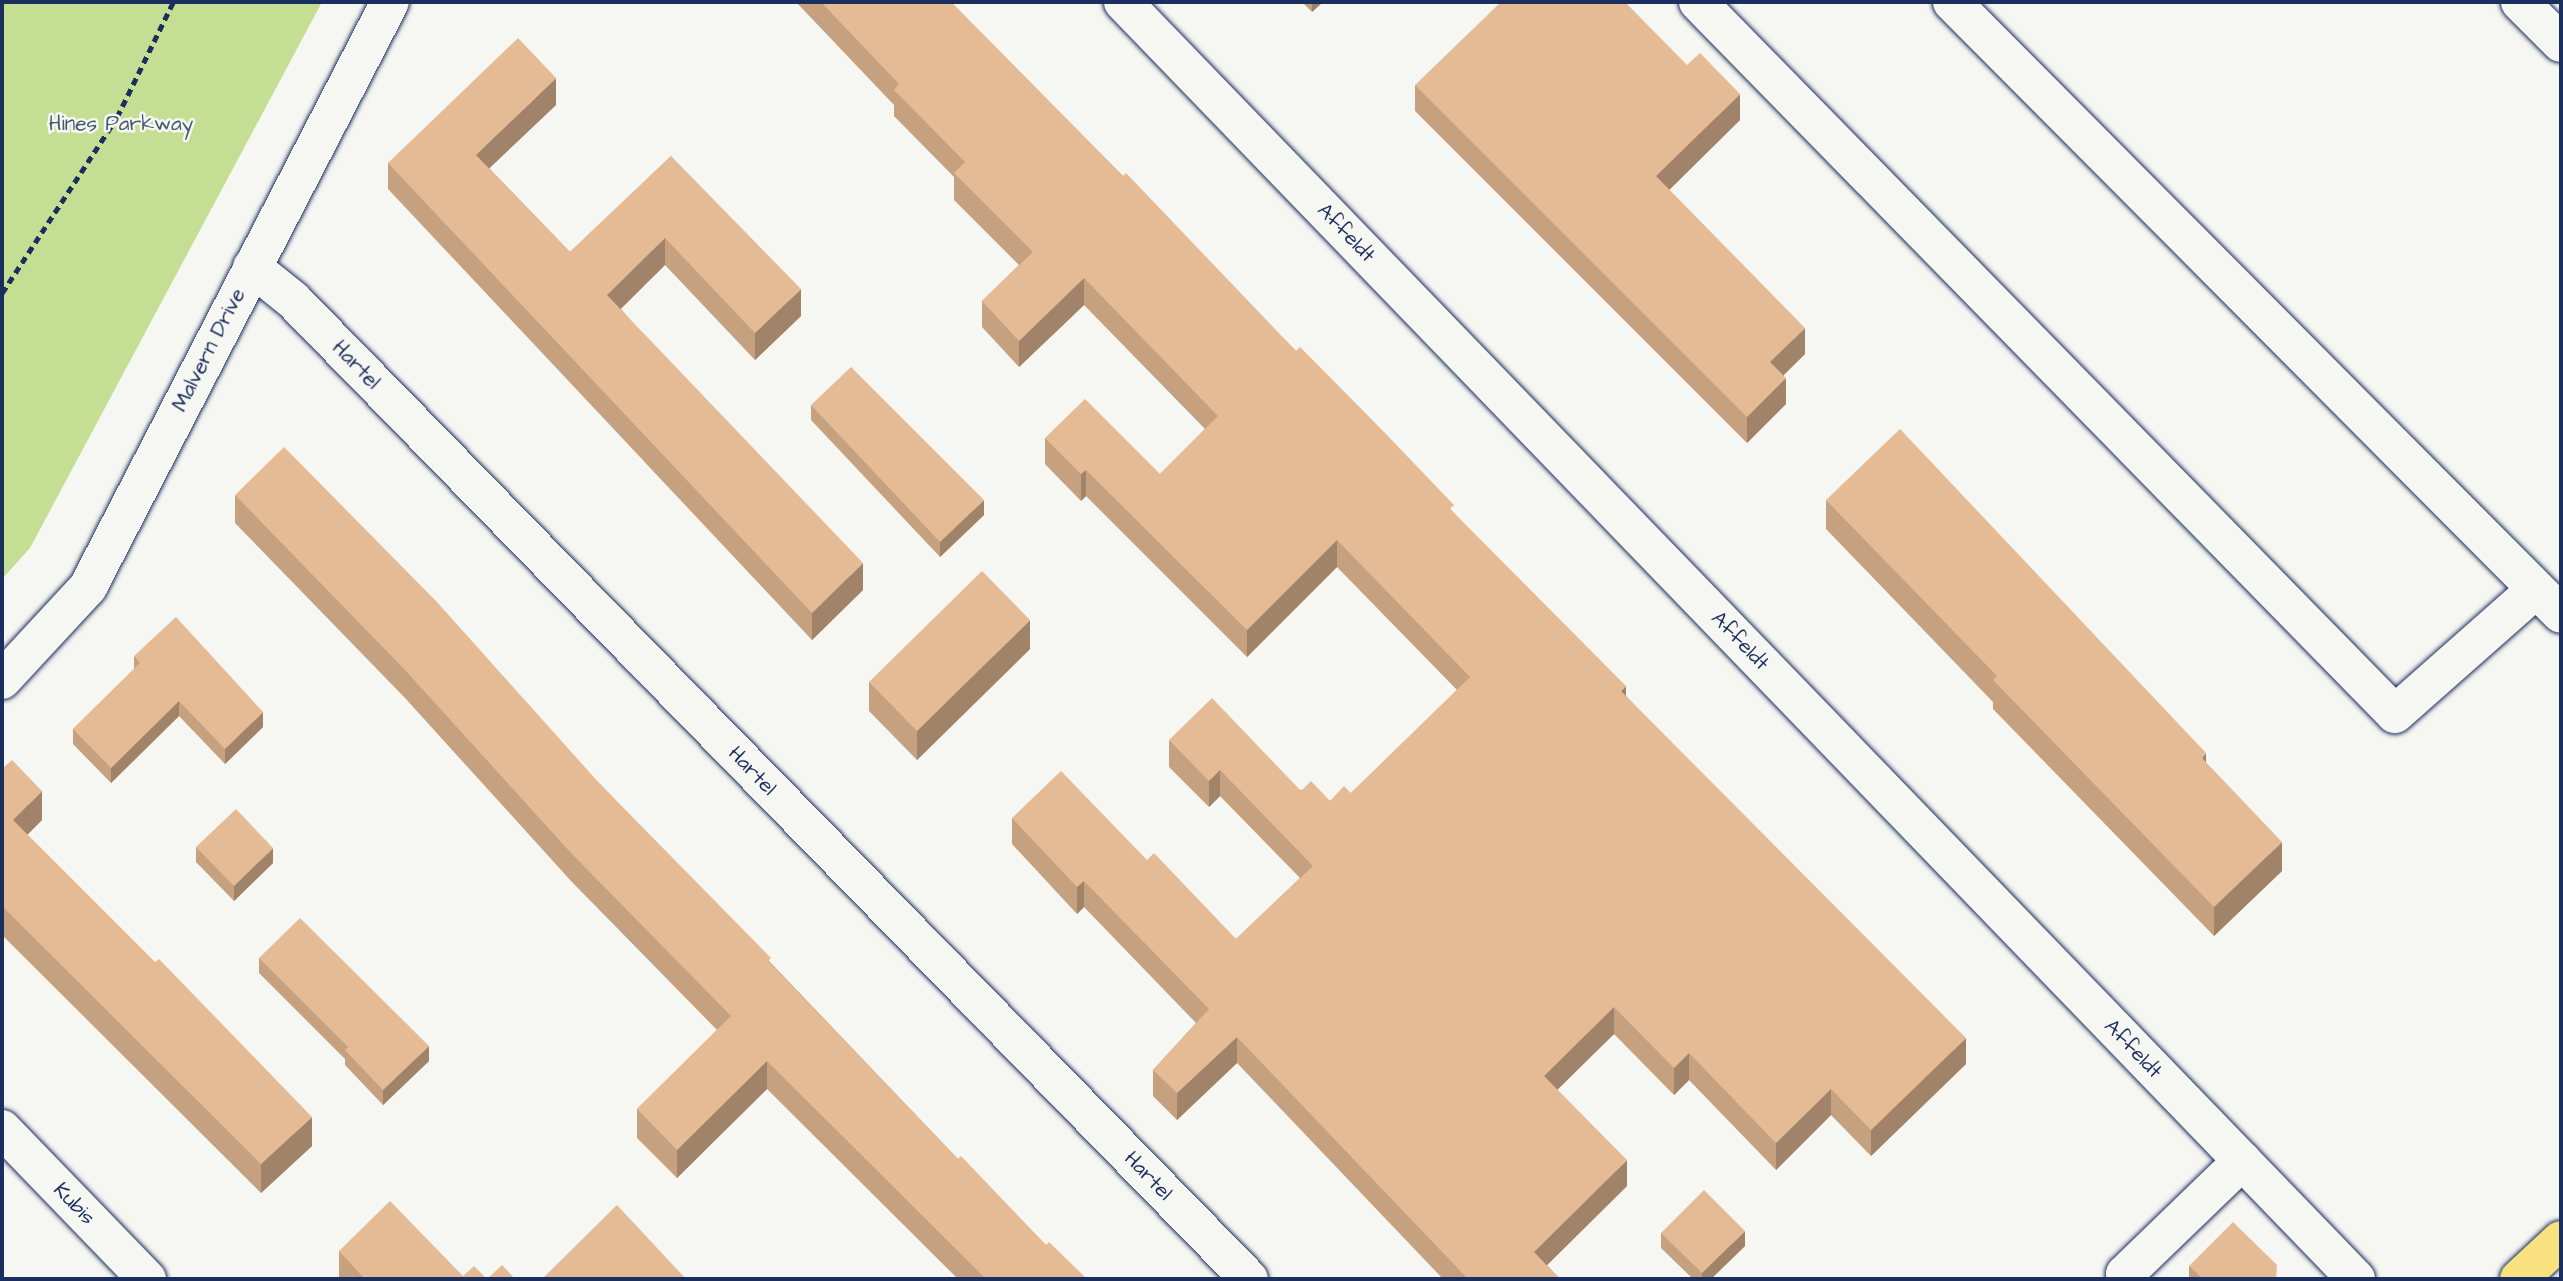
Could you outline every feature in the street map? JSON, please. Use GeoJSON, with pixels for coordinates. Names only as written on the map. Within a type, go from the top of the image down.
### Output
{"type":"FeatureCollection","features":[{"type":"Feature","properties":{"kind":"main road"},"geometry":{"type":"LineString","coordinates":[[2519,1279],[2561,1240]]}},
{"type":"Feature","properties":{"kind":"street","name":"Malvern Drive"},"geometry":{"type":"LineString","coordinates":[[2,680],[88,587],[390,2]]}},
{"type":"Feature","properties":{"kind":"street","name":"Affeldt"},"geometry":{"type":"LineString","coordinates":[[1123,2],[2356,1279]]}},
{"type":"Feature","properties":{"kind":"street"},"geometry":{"type":"LineString","coordinates":[[1698,2],[2395,714],[2548,602],[1952,2]]}},
{"type":"Feature","properties":{"kind":"street"},"geometry":{"type":"LineString","coordinates":[[2520,2],[2561,43]]}},
{"type":"Feature","properties":{"kind":"street","name":"Hartel"},"geometry":{"type":"LineString","coordinates":[[251,267],[293,300],[1249,1279]]}},
{"type":"Feature","properties":{"kind":"street","name":"Kubis"},"geometry":{"type":"LineString","coordinates":[[2,1129],[147,1279]]}},
{"type":"Feature","properties":{"kind":"street"},"geometry":{"type":"LineString","coordinates":[[2130,1279],[2125,1273],[2242,1161]]}},
{"type":"Feature","properties":{"kind":"path"},"geometry":{"type":"LineString","coordinates":[[2,293],[117,117],[173,2]]}},
{"type":"Feature","properties":{"kind":"green space","name":"Hines Parkway"},"geometry":{"type":"Polygon","coordinates":[[[2,2],[322,2],[30,548],[2,579],[2,2]]]}},
{"type":"Feature","properties":{"kind":"building"},"geometry":{"type":"Polygon","coordinates":[[[821,2],[951,2],[1123,176],[1126,173],[1296,351],[1300,347],[1385,433],[1454,505],[1450,509],[1626,686],[1621,691],[1966,1038],[1871,1130],[1831,1089],[1776,1143],[1689,1053],[1674,1068],[1614,1007],[1544,1076],[1627,1160],[1534,1252],[1560,1279],[1468,1279],[1237,1037],[1177,1093],[1153,1070],[1209,1009],[1084,881],[1077,887],[1012,818],[1061,771],[1147,860],[1154,853],[1236,939],[1313,866],[1220,770],[1209,781],[1169,740],[1212,698],[1301,791],[1311,781],[1330,801],[1344,786],[1351,793],[1470,677],[1337,540],[1247,630],[1086,470],[1081,474],[1045,438],[1085,399],[1160,474],[1218,416],[1084,278],[1019,341],[982,301],[1033,252],[954,173],[965,162],[894,90],[899,84],[821,2]]]}},
{"type":"Feature","properties":{"kind":"building"},"geometry":{"type":"Polygon","coordinates":[[[1501,2],[1625,2],[1687,65],[1700,53],[1740,94],[1656,176],[1805,328],[1770,362],[1786,378],[1747,417],[1415,85],[1501,2]]]}},
{"type":"Feature","properties":{"kind":"building"},"geometry":{"type":"Polygon","coordinates":[[[518,38],[556,78],[476,155],[570,252],[671,156],[801,289],[755,333],[665,238],[607,295],[863,563],[812,613],[388,163],[518,38]]]}},
{"type":"Feature","properties":{"kind":"building"},"geometry":{"type":"Polygon","coordinates":[[[851,367],[984,500],[940,542],[811,405],[851,367]]]}},
{"type":"Feature","properties":{"kind":"building"},"geometry":{"type":"Polygon","coordinates":[[[1900,429],[2206,753],[2202,758],[2282,842],[2214,907],[1993,680],[1997,676],[1826,500],[1900,429]]]}},
{"type":"Feature","properties":{"kind":"building"},"geometry":{"type":"Polygon","coordinates":[[[284,447],[436,601],[600,784],[771,958],[768,961],[958,1159],[961,1156],[1046,1245],[1049,1242],[1087,1279],[986,1279],[767,1061],[677,1150],[637,1109],[731,1016],[571,853],[405,670],[235,495],[284,447]]]}},
{"type":"Feature","properties":{"kind":"building"},"geometry":{"type":"Polygon","coordinates":[[[982,571],[1030,620],[917,731],[869,682],[982,571]]]}},
{"type":"Feature","properties":{"kind":"building"},"geometry":{"type":"Polygon","coordinates":[[[176,617],[263,712],[225,749],[179,701],[111,768],[73,729],[140,663],[134,656],[176,617]]]}},
{"type":"Feature","properties":{"kind":"building"},"geometry":{"type":"Polygon","coordinates":[[[12,760],[42,791],[13,820],[155,962],[159,959],[312,1117],[261,1164],[2,906],[2,769],[12,760]]]}},
{"type":"Feature","properties":{"kind":"building"},"geometry":{"type":"Polygon","coordinates":[[[236,809],[273,848],[234,886],[196,847],[236,809]]]}},
{"type":"Feature","properties":{"kind":"building"},"geometry":{"type":"Polygon","coordinates":[[[300,918],[429,1046],[383,1090],[345,1050],[348,1047],[259,958],[300,918]]]}},
{"type":"Feature","properties":{"kind":"building"},"geometry":{"type":"Polygon","coordinates":[[[1704,1190],[1745,1231],[1702,1273],[1661,1233],[1704,1190]]]}},
{"type":"Feature","properties":{"kind":"building"},"geometry":{"type":"Polygon","coordinates":[[[390,1201],[463,1276],[474,1266],[487,1279],[365,1279],[339,1251],[390,1201]]]}},
{"type":"Feature","properties":{"kind":"building"},"geometry":{"type":"Polygon","coordinates":[[[617,1205],[686,1279],[542,1279],[617,1205]]]}},
{"type":"Feature","properties":{"kind":"building"},"geometry":{"type":"Polygon","coordinates":[[[2233,1222],[2277,1265],[2276,1279],[2203,1279],[2189,1266],[2233,1222]]]}},
{"type":"Feature","properties":{"kind":"building"},"geometry":{"type":"Polygon","coordinates":[[[502,1265],[515,1279],[487,1279],[502,1265]]]}}]}
